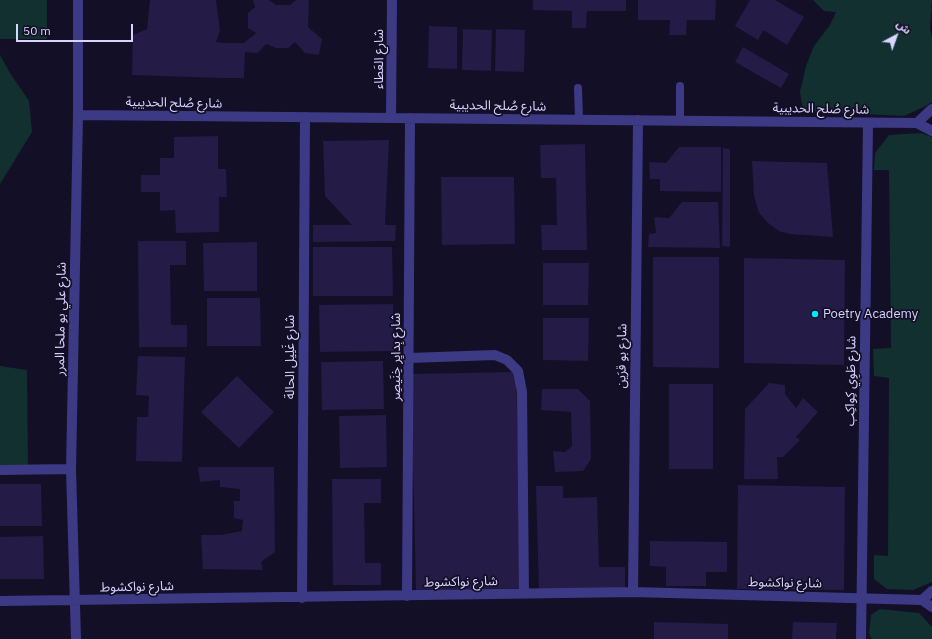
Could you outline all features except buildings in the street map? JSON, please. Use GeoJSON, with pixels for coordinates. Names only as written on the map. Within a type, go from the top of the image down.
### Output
{"type":"FeatureCollection","features":[{"type":"Feature","properties":{"kind":"street","name":"شارع علي بو ملحا المرر"},"geometry":{"type":"LineString","coordinates":[[76,639],[72,469],[78,115],[78,0]]}},
{"type":"Feature","properties":{"kind":"street","name":"شارع العَطاء"},"geometry":{"type":"LineString","coordinates":[[391,118],[392,0]]}},
{"type":"Feature","properties":{"kind":"street"},"geometry":{"type":"LineString","coordinates":[[917,123],[932,109]]}},
{"type":"Feature","properties":{"kind":"street","name":"شارع صُلح الحديبية"},"geometry":{"type":"LineString","coordinates":[[78,115],[868,122],[917,123],[932,131]]}},
{"type":"Feature","properties":{"kind":"street","name":"شارع غَلِيل الحالة"},"geometry":{"type":"LineString","coordinates":[[302,598],[305,117]]}},
{"type":"Feature","properties":{"kind":"street","name":"شارع بِدايِر خِنَيصِر"},"geometry":{"type":"LineString","coordinates":[[407,596],[410,118]]}},
{"type":"Feature","properties":{"kind":"street","name":"شارع بو قرَين"},"geometry":{"type":"LineString","coordinates":[[633,592],[638,120]]}},
{"type":"Feature","properties":{"kind":"street","name":"شارع طَوِي كِواكِب"},"geometry":{"type":"LineString","coordinates":[[861,639],[868,122]]}},
{"type":"Feature","properties":{"kind":"street"},"geometry":{"type":"LineString","coordinates":[[409,358],[495,355],[506,360],[518,371],[522,392],[524,594]]}},
{"type":"Feature","properties":{"kind":"street"},"geometry":{"type":"LineString","coordinates":[[0,470],[72,469]]}},
{"type":"Feature","properties":{"kind":"street"},"geometry":{"type":"LineString","coordinates":[[932,591],[922,600],[932,607]]}},
{"type":"Feature","properties":{"kind":"street","name":"شارع نواكشوط"},"geometry":{"type":"LineString","coordinates":[[0,601],[302,598],[633,592],[922,600]]}},
{"type":"Feature","properties":{"kind":"lane"},"geometry":{"type":"LineString","coordinates":[[680,86],[680,121]]}},
{"type":"Feature","properties":{"kind":"lane"},"geometry":{"type":"LineString","coordinates":[[578,88],[579,120]]}},
{"type":"Feature","properties":{"kind":"green space"},"geometry":{"type":"Polygon","coordinates":[[[0,0],[47,0],[47,39],[0,39],[0,0]]]}},
{"type":"Feature","properties":{"kind":"green space"},"geometry":{"type":"Polygon","coordinates":[[[813,0],[932,0],[930,29],[932,37],[932,102],[904,116],[803,111],[800,92],[806,66],[814,46],[830,25],[836,12],[824,11],[813,0]]]}},
{"type":"Feature","properties":{"kind":"green space"},"geometry":{"type":"Polygon","coordinates":[[[0,55],[29,101],[32,132],[0,184],[0,55]]]}},
{"type":"Feature","properties":{"kind":"green space"},"geometry":{"type":"Polygon","coordinates":[[[921,133],[932,137],[932,582],[913,590],[887,589],[874,579],[874,555],[888,556],[889,378],[874,376],[873,349],[891,348],[889,170],[874,170],[875,153],[889,135],[921,133]]]}},
{"type":"Feature","properties":{"kind":"green space"},"geometry":{"type":"Polygon","coordinates":[[[0,366],[27,370],[28,466],[0,466],[0,366]]]}},
{"type":"Feature","properties":{"kind":"green space"},"geometry":{"type":"Polygon","coordinates":[[[880,609],[919,613],[932,627],[932,639],[872,639],[869,634],[871,615],[880,609]]]}},
{"type":"Feature","properties":{"kind":"place","name":"Poetry Academy"},"geometry":{"type":"Point","coordinates":[815,314]}}]}
